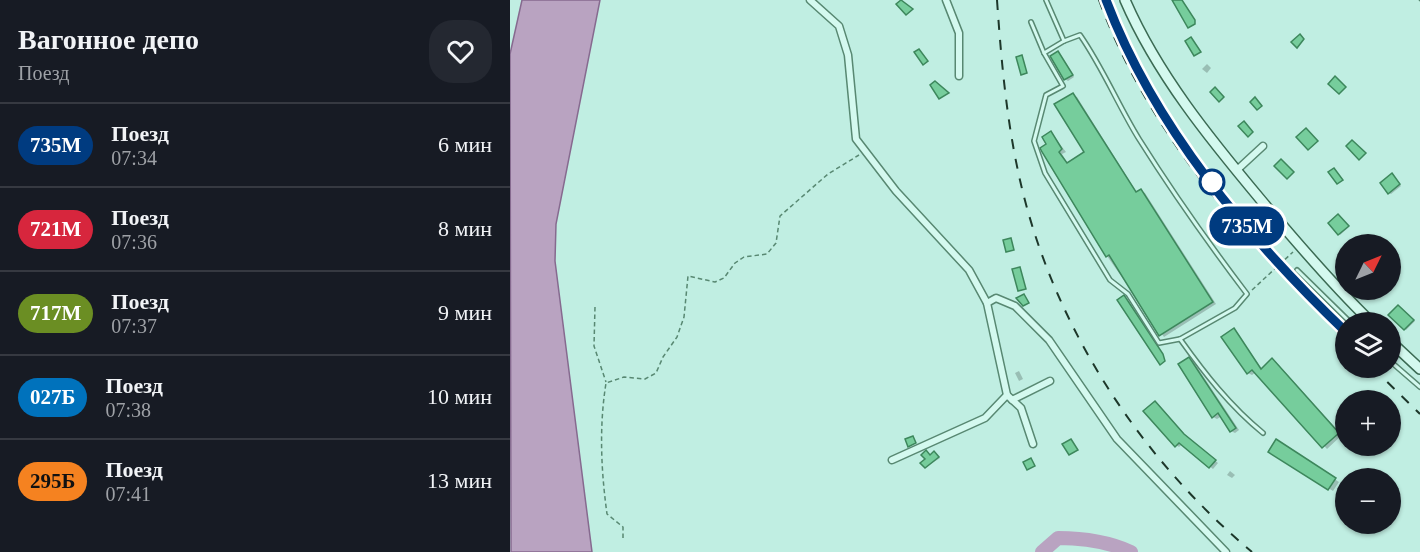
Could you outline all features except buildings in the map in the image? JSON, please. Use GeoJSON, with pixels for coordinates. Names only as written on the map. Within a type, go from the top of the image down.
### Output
{"type":"FeatureCollection","features":[{"type":"Feature","properties":{"kind":"street"},"geometry":{"type":"LineString","coordinates":[[810,0],[838,26],[848,55],[856,139],[896,191],[969,270],[987,303],[1010,397],[1020,408],[1033,444]]}},
{"type":"Feature","properties":{"kind":"street"},"geometry":{"type":"LineString","coordinates":[[946,0],[959,33],[959,76]]}},
{"type":"Feature","properties":{"kind":"street"},"geometry":{"type":"LineString","coordinates":[[1125,0],[1164,72],[1237,170],[1300,245],[1362,312]]}},
{"type":"Feature","properties":{"kind":"street"},"geometry":{"type":"LineString","coordinates":[[1237,170],[1263,146]]}},
{"type":"Feature","properties":{"kind":"street"},"geometry":{"type":"LineString","coordinates":[[987,303],[996,298],[1015,306],[1049,340],[1117,439],[1226,552]]}},
{"type":"Feature","properties":{"kind":"street"},"geometry":{"type":"LineString","coordinates":[[1401,351],[1420,369]]}},
{"type":"Feature","properties":{"kind":"street"},"geometry":{"type":"LineString","coordinates":[[892,460],[985,418],[1010,397],[1050,381]]}},
{"type":"Feature","properties":{"kind":"lane"},"geometry":{"type":"LineString","coordinates":[[1046,0],[1065,41]]}},
{"type":"Feature","properties":{"kind":"lane"},"geometry":{"type":"LineString","coordinates":[[1031,22],[1044,53],[1063,86],[1046,95],[1034,141],[1045,173],[1110,280],[1128,294],[1159,343],[1180,339],[1235,308],[1246,293],[1205,240],[1140,141],[1080,35],[1044,53]]}},
{"type":"Feature","properties":{"kind":"lane"},"geometry":{"type":"LineString","coordinates":[[1297,270],[1340,312]]}},
{"type":"Feature","properties":{"kind":"lane"},"geometry":{"type":"LineString","coordinates":[[1180,339],[1211,382],[1243,416],[1263,433]]}},
{"type":"Feature","properties":{"kind":"lane"},"geometry":{"type":"LineString","coordinates":[[1401,371],[1420,387]]}},
{"type":"Feature","properties":{"kind":"path"},"geometry":{"type":"LineString","coordinates":[[606,383],[624,377],[645,379],[656,373],[663,357],[677,337],[684,317],[688,276],[715,282],[724,278],[735,263],[744,257],[767,254],[776,243],[780,216],[828,174],[837,171],[857,154],[869,156]]}},
{"type":"Feature","properties":{"kind":"path"},"geometry":{"type":"LineString","coordinates":[[1246,293],[1300,245]]}},
{"type":"Feature","properties":{"kind":"path"},"geometry":{"type":"LineString","coordinates":[[595,307],[594,346],[606,383],[600,423],[607,514],[623,527],[623,538]]}},
{"type":"Feature","properties":{"kind":"shaded area"},"geometry":{"type":"Polygon","coordinates":[[[522,0],[600,0],[556,224],[555,261],[592,552],[511,552],[510,54],[522,0]]]}},
{"type":"Feature","properties":{"kind":"waterway"},"geometry":{"type":"LineString","coordinates":[[1042,552],[1058,538],[1095,541],[1131,552]]}},
{"type":"Feature","properties":{"kind":"railway"},"geometry":{"type":"LineString","coordinates":[[997,0],[1004,86],[1018,171],[1032,226],[1051,279],[1075,331],[1104,381],[1136,428],[1171,473],[1210,514],[1252,552]]}},
{"type":"Feature","properties":{"kind":"railway"},"geometry":{"type":"LineString","coordinates":[[1099,0],[1120,49],[1144,95],[1172,140],[1237,224],[1335,329]]}},
{"type":"Feature","properties":{"kind":"railway"},"geometry":{"type":"LineString","coordinates":[[1383,378],[1420,414]]}},
{"type":"Feature","properties":{"kind":"train","name":"735М"},"geometry":{"type":"LineString","coordinates":[[1106,0],[1130,54],[1188,150],[1234,212],[1308,296],[1335,322]]}}]}
